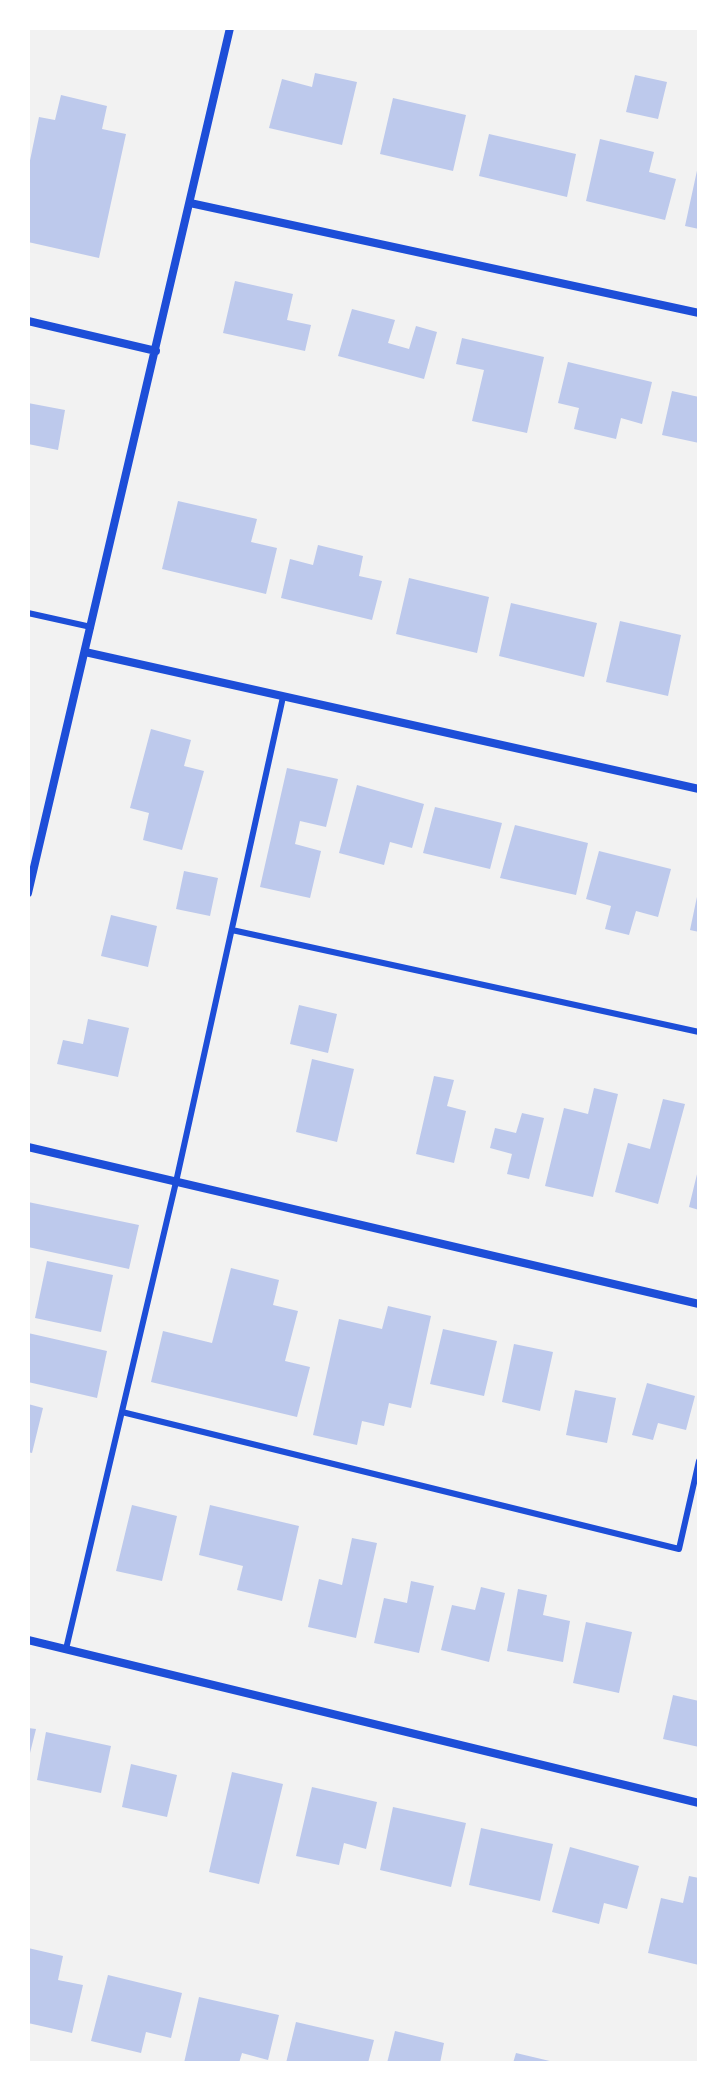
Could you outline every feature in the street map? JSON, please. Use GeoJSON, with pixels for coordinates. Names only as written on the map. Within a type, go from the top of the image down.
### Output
{"type":"FeatureCollection","features":[{"type":"Feature","properties":{"kind":"street"},"geometry":{"type":"LineString","coordinates":[[28,892],[230,28]]}},
{"type":"Feature","properties":{"kind":"street"},"geometry":{"type":"LineString","coordinates":[[190,203],[699,313]]}},
{"type":"Feature","properties":{"kind":"street"},"geometry":{"type":"LineString","coordinates":[[28,321],[156,351]]}},
{"type":"Feature","properties":{"kind":"street"},"geometry":{"type":"LineString","coordinates":[[85,652],[699,789]]}},
{"type":"Feature","properties":{"kind":"street"},"geometry":{"type":"LineString","coordinates":[[28,1147],[699,1304]]}},
{"type":"Feature","properties":{"kind":"street"},"geometry":{"type":"LineString","coordinates":[[28,1640],[699,1803]]}},
{"type":"Feature","properties":{"kind":"lane"},"geometry":{"type":"LineString","coordinates":[[28,613],[91,627]]}},
{"type":"Feature","properties":{"kind":"lane"},"geometry":{"type":"LineString","coordinates":[[66,1649],[176,1182],[283,697]]}},
{"type":"Feature","properties":{"kind":"lane"},"geometry":{"type":"LineString","coordinates":[[232,930],[699,1032]]}},
{"type":"Feature","properties":{"kind":"lane"},"geometry":{"type":"LineString","coordinates":[[122,1412],[679,1549],[699,1461]]}},
{"type":"Feature","properties":{"kind":"building"},"geometry":{"type":"Polygon","coordinates":[[[315,73],[357,82],[342,145],[269,128],[282,79],[312,87],[315,73]]]}},
{"type":"Feature","properties":{"kind":"building"},"geometry":{"type":"Polygon","coordinates":[[[635,75],[667,82],[658,119],[626,112],[635,75]]]}},
{"type":"Feature","properties":{"kind":"building"},"geometry":{"type":"Polygon","coordinates":[[[61,95],[107,106],[102,129],[126,134],[99,258],[28,242],[28,170],[39,117],[55,120],[61,95]]]}},
{"type":"Feature","properties":{"kind":"building"},"geometry":{"type":"Polygon","coordinates":[[[393,98],[466,115],[453,171],[380,154],[393,98]]]}},
{"type":"Feature","properties":{"kind":"building"},"geometry":{"type":"Polygon","coordinates":[[[489,134],[576,154],[567,197],[479,176],[489,134]]]}},
{"type":"Feature","properties":{"kind":"building"},"geometry":{"type":"Polygon","coordinates":[[[600,139],[654,152],[649,172],[676,179],[665,220],[586,201],[600,139]]]}},
{"type":"Feature","properties":{"kind":"building"},"geometry":{"type":"Polygon","coordinates":[[[699,166],[699,229],[685,226],[699,166]]]}},
{"type":"Feature","properties":{"kind":"building"},"geometry":{"type":"Polygon","coordinates":[[[235,281],[293,294],[287,320],[311,325],[305,351],[223,333],[235,281]]]}},
{"type":"Feature","properties":{"kind":"building"},"geometry":{"type":"Polygon","coordinates":[[[352,309],[395,320],[388,343],[409,349],[416,326],[437,332],[424,379],[338,356],[352,309]]]}},
{"type":"Feature","properties":{"kind":"building"},"geometry":{"type":"Polygon","coordinates":[[[462,338],[544,357],[527,433],[472,421],[484,370],[456,364],[462,338]]]}},
{"type":"Feature","properties":{"kind":"building"},"geometry":{"type":"Polygon","coordinates":[[[568,362],[652,382],[642,424],[621,418],[616,439],[574,429],[579,408],[558,403],[568,362]]]}},
{"type":"Feature","properties":{"kind":"building"},"geometry":{"type":"Polygon","coordinates":[[[672,391],[699,397],[699,443],[662,435],[672,391]]]}},
{"type":"Feature","properties":{"kind":"building"},"geometry":{"type":"Polygon","coordinates":[[[28,403],[65,410],[58,450],[28,444],[28,403]]]}},
{"type":"Feature","properties":{"kind":"building"},"geometry":{"type":"Polygon","coordinates":[[[178,501],[257,519],[251,542],[277,548],[266,594],[162,569],[178,501]]]}},
{"type":"Feature","properties":{"kind":"building"},"geometry":{"type":"Polygon","coordinates":[[[318,545],[363,556],[359,576],[382,581],[372,620],[281,598],[290,559],[313,565],[318,545]]]}},
{"type":"Feature","properties":{"kind":"building"},"geometry":{"type":"Polygon","coordinates":[[[409,578],[489,597],[477,653],[396,634],[409,578]]]}},
{"type":"Feature","properties":{"kind":"building"},"geometry":{"type":"Polygon","coordinates":[[[511,603],[597,623],[584,677],[499,656],[511,603]]]}},
{"type":"Feature","properties":{"kind":"building"},"geometry":{"type":"Polygon","coordinates":[[[620,621],[681,635],[668,696],[606,682],[620,621]]]}},
{"type":"Feature","properties":{"kind":"building"},"geometry":{"type":"Polygon","coordinates":[[[151,729],[191,740],[184,766],[204,771],[182,850],[143,840],[149,813],[130,808],[151,729]]]}},
{"type":"Feature","properties":{"kind":"building"},"geometry":{"type":"Polygon","coordinates":[[[287,768],[338,779],[326,827],[300,821],[295,844],[321,851],[310,898],[260,887],[287,768]]]}},
{"type":"Feature","properties":{"kind":"building"},"geometry":{"type":"Polygon","coordinates":[[[357,785],[424,804],[412,848],[390,842],[384,865],[339,853],[357,785]]]}},
{"type":"Feature","properties":{"kind":"building"},"geometry":{"type":"Polygon","coordinates":[[[435,807],[502,823],[490,869],[423,853],[435,807]]]}},
{"type":"Feature","properties":{"kind":"building"},"geometry":{"type":"Polygon","coordinates":[[[515,825],[588,843],[576,895],[500,878],[515,825]]]}},
{"type":"Feature","properties":{"kind":"building"},"geometry":{"type":"Polygon","coordinates":[[[599,851],[671,869],[658,917],[636,911],[629,935],[605,929],[611,906],[586,899],[599,851]]]}},
{"type":"Feature","properties":{"kind":"building"},"geometry":{"type":"Polygon","coordinates":[[[184,871],[218,878],[210,916],[176,909],[184,871]]]}},
{"type":"Feature","properties":{"kind":"building"},"geometry":{"type":"Polygon","coordinates":[[[699,892],[699,932],[690,930],[699,892]]]}},
{"type":"Feature","properties":{"kind":"building"},"geometry":{"type":"Polygon","coordinates":[[[111,915],[157,926],[148,967],[101,956],[111,915]]]}},
{"type":"Feature","properties":{"kind":"building"},"geometry":{"type":"Polygon","coordinates":[[[299,1005],[337,1014],[328,1053],[290,1044],[299,1005]]]}},
{"type":"Feature","properties":{"kind":"building"},"geometry":{"type":"Polygon","coordinates":[[[88,1019],[129,1028],[118,1077],[57,1064],[63,1040],[83,1044],[88,1019]]]}},
{"type":"Feature","properties":{"kind":"building"},"geometry":{"type":"Polygon","coordinates":[[[312,1059],[354,1069],[337,1142],[296,1132],[312,1059]]]}},
{"type":"Feature","properties":{"kind":"building"},"geometry":{"type":"Polygon","coordinates":[[[434,1076],[454,1080],[447,1106],[466,1111],[454,1163],[416,1154],[434,1076]]]}},
{"type":"Feature","properties":{"kind":"building"},"geometry":{"type":"Polygon","coordinates":[[[594,1088],[618,1094],[593,1197],[545,1186],[564,1108],[588,1114],[594,1088]]]}},
{"type":"Feature","properties":{"kind":"building"},"geometry":{"type":"Polygon","coordinates":[[[663,1099],[685,1104],[658,1204],[615,1192],[628,1143],[650,1149],[663,1099]]]}},
{"type":"Feature","properties":{"kind":"building"},"geometry":{"type":"Polygon","coordinates":[[[522,1113],[544,1118],[529,1179],[507,1174],[512,1154],[490,1148],[495,1128],[516,1133],[522,1113]]]}},
{"type":"Feature","properties":{"kind":"building"},"geometry":{"type":"Polygon","coordinates":[[[699,1170],[699,1210],[689,1207],[699,1170]]]}},
{"type":"Feature","properties":{"kind":"building"},"geometry":{"type":"Polygon","coordinates":[[[28,1202],[139,1225],[129,1269],[28,1247],[28,1202]]]}},
{"type":"Feature","properties":{"kind":"building"},"geometry":{"type":"Polygon","coordinates":[[[47,1261],[113,1275],[101,1332],[35,1318],[47,1261]]]}},
{"type":"Feature","properties":{"kind":"building"},"geometry":{"type":"Polygon","coordinates":[[[231,1268],[279,1280],[273,1305],[298,1311],[285,1361],[310,1367],[297,1417],[151,1382],[163,1331],[212,1343],[231,1268]]]}},
{"type":"Feature","properties":{"kind":"building"},"geometry":{"type":"Polygon","coordinates":[[[388,1306],[431,1316],[411,1408],[389,1403],[384,1426],[362,1421],[357,1445],[313,1435],[339,1319],[382,1329],[388,1306]]]}},
{"type":"Feature","properties":{"kind":"building"},"geometry":{"type":"Polygon","coordinates":[[[443,1329],[497,1341],[484,1396],[430,1384],[443,1329]]]}},
{"type":"Feature","properties":{"kind":"building"},"geometry":{"type":"Polygon","coordinates":[[[28,1333],[107,1351],[97,1398],[28,1382],[28,1333]]]}},
{"type":"Feature","properties":{"kind":"building"},"geometry":{"type":"Polygon","coordinates":[[[514,1344],[553,1352],[540,1411],[502,1402],[514,1344]]]}},
{"type":"Feature","properties":{"kind":"building"},"geometry":{"type":"Polygon","coordinates":[[[647,1383],[695,1396],[686,1430],[658,1423],[653,1440],[632,1435],[647,1383]]]}},
{"type":"Feature","properties":{"kind":"building"},"geometry":{"type":"Polygon","coordinates":[[[575,1390],[616,1398],[607,1443],[566,1435],[575,1390]]]}},
{"type":"Feature","properties":{"kind":"building"},"geometry":{"type":"Polygon","coordinates":[[[28,1404],[43,1408],[32,1453],[28,1452],[28,1404]]]}},
{"type":"Feature","properties":{"kind":"building"},"geometry":{"type":"Polygon","coordinates":[[[132,1505],[177,1516],[162,1581],[116,1571],[132,1505]]]}},
{"type":"Feature","properties":{"kind":"building"},"geometry":{"type":"Polygon","coordinates":[[[210,1505],[299,1526],[282,1601],[237,1590],[243,1566],[199,1555],[210,1505]]]}},
{"type":"Feature","properties":{"kind":"building"},"geometry":{"type":"Polygon","coordinates":[[[352,1538],[377,1543],[356,1638],[308,1627],[319,1579],[342,1585],[352,1538]]]}},
{"type":"Feature","properties":{"kind":"building"},"geometry":{"type":"Polygon","coordinates":[[[411,1581],[434,1586],[419,1653],[374,1643],[384,1598],[407,1603],[411,1581]]]}},
{"type":"Feature","properties":{"kind":"building"},"geometry":{"type":"Polygon","coordinates":[[[481,1587],[505,1593],[489,1662],[441,1650],[452,1605],[475,1610],[481,1587]]]}},
{"type":"Feature","properties":{"kind":"building"},"geometry":{"type":"Polygon","coordinates":[[[518,1589],[547,1595],[543,1615],[570,1621],[563,1662],[507,1651],[518,1589]]]}},
{"type":"Feature","properties":{"kind":"building"},"geometry":{"type":"Polygon","coordinates":[[[586,1622],[632,1632],[619,1693],[573,1683],[586,1622]]]}},
{"type":"Feature","properties":{"kind":"building"},"geometry":{"type":"Polygon","coordinates":[[[673,1695],[699,1701],[699,1747],[663,1739],[673,1695]]]}},
{"type":"Feature","properties":{"kind":"building"},"geometry":{"type":"Polygon","coordinates":[[[28,1728],[36,1729],[29,1757],[28,1757],[28,1728]]]}},
{"type":"Feature","properties":{"kind":"building"},"geometry":{"type":"Polygon","coordinates":[[[46,1732],[111,1746],[101,1793],[37,1780],[46,1732]]]}},
{"type":"Feature","properties":{"kind":"building"},"geometry":{"type":"Polygon","coordinates":[[[131,1764],[177,1775],[167,1817],[122,1807],[131,1764]]]}},
{"type":"Feature","properties":{"kind":"building"},"geometry":{"type":"Polygon","coordinates":[[[232,1772],[283,1784],[259,1884],[209,1872],[232,1772]]]}},
{"type":"Feature","properties":{"kind":"building"},"geometry":{"type":"Polygon","coordinates":[[[312,1787],[377,1802],[366,1849],[344,1843],[339,1865],[296,1856],[312,1787]]]}},
{"type":"Feature","properties":{"kind":"building"},"geometry":{"type":"Polygon","coordinates":[[[393,1807],[466,1823],[451,1887],[380,1870],[393,1807]]]}},
{"type":"Feature","properties":{"kind":"building"},"geometry":{"type":"Polygon","coordinates":[[[481,1828],[553,1844],[540,1901],[469,1885],[481,1828]]]}},
{"type":"Feature","properties":{"kind":"building"},"geometry":{"type":"Polygon","coordinates":[[[570,1847],[639,1866],[627,1909],[604,1903],[599,1924],[552,1912],[570,1847]]]}},
{"type":"Feature","properties":{"kind":"building"},"geometry":{"type":"Polygon","coordinates":[[[689,1876],[699,1878],[699,1965],[648,1953],[661,1898],[683,1903],[689,1876]]]}},
{"type":"Feature","properties":{"kind":"building"},"geometry":{"type":"Polygon","coordinates":[[[28,1948],[63,1956],[58,1980],[83,1985],[72,2033],[28,2023],[28,1948]]]}},
{"type":"Feature","properties":{"kind":"building"},"geometry":{"type":"Polygon","coordinates":[[[108,1975],[182,1993],[171,2038],[146,2032],[141,2053],[91,2041],[108,1975]]]}},
{"type":"Feature","properties":{"kind":"building"},"geometry":{"type":"Polygon","coordinates":[[[199,1997],[279,2015],[268,2060],[242,2053],[239,2063],[184,2063],[199,1997]]]}},
{"type":"Feature","properties":{"kind":"building"},"geometry":{"type":"Polygon","coordinates":[[[296,2022],[374,2040],[368,2063],[286,2063],[296,2022]]]}},
{"type":"Feature","properties":{"kind":"building"},"geometry":{"type":"Polygon","coordinates":[[[395,2031],[444,2043],[440,2063],[387,2063],[395,2031]]]}},
{"type":"Feature","properties":{"kind":"building"},"geometry":{"type":"Polygon","coordinates":[[[516,2053],[554,2062],[513,2063],[516,2053]]]}}]}
